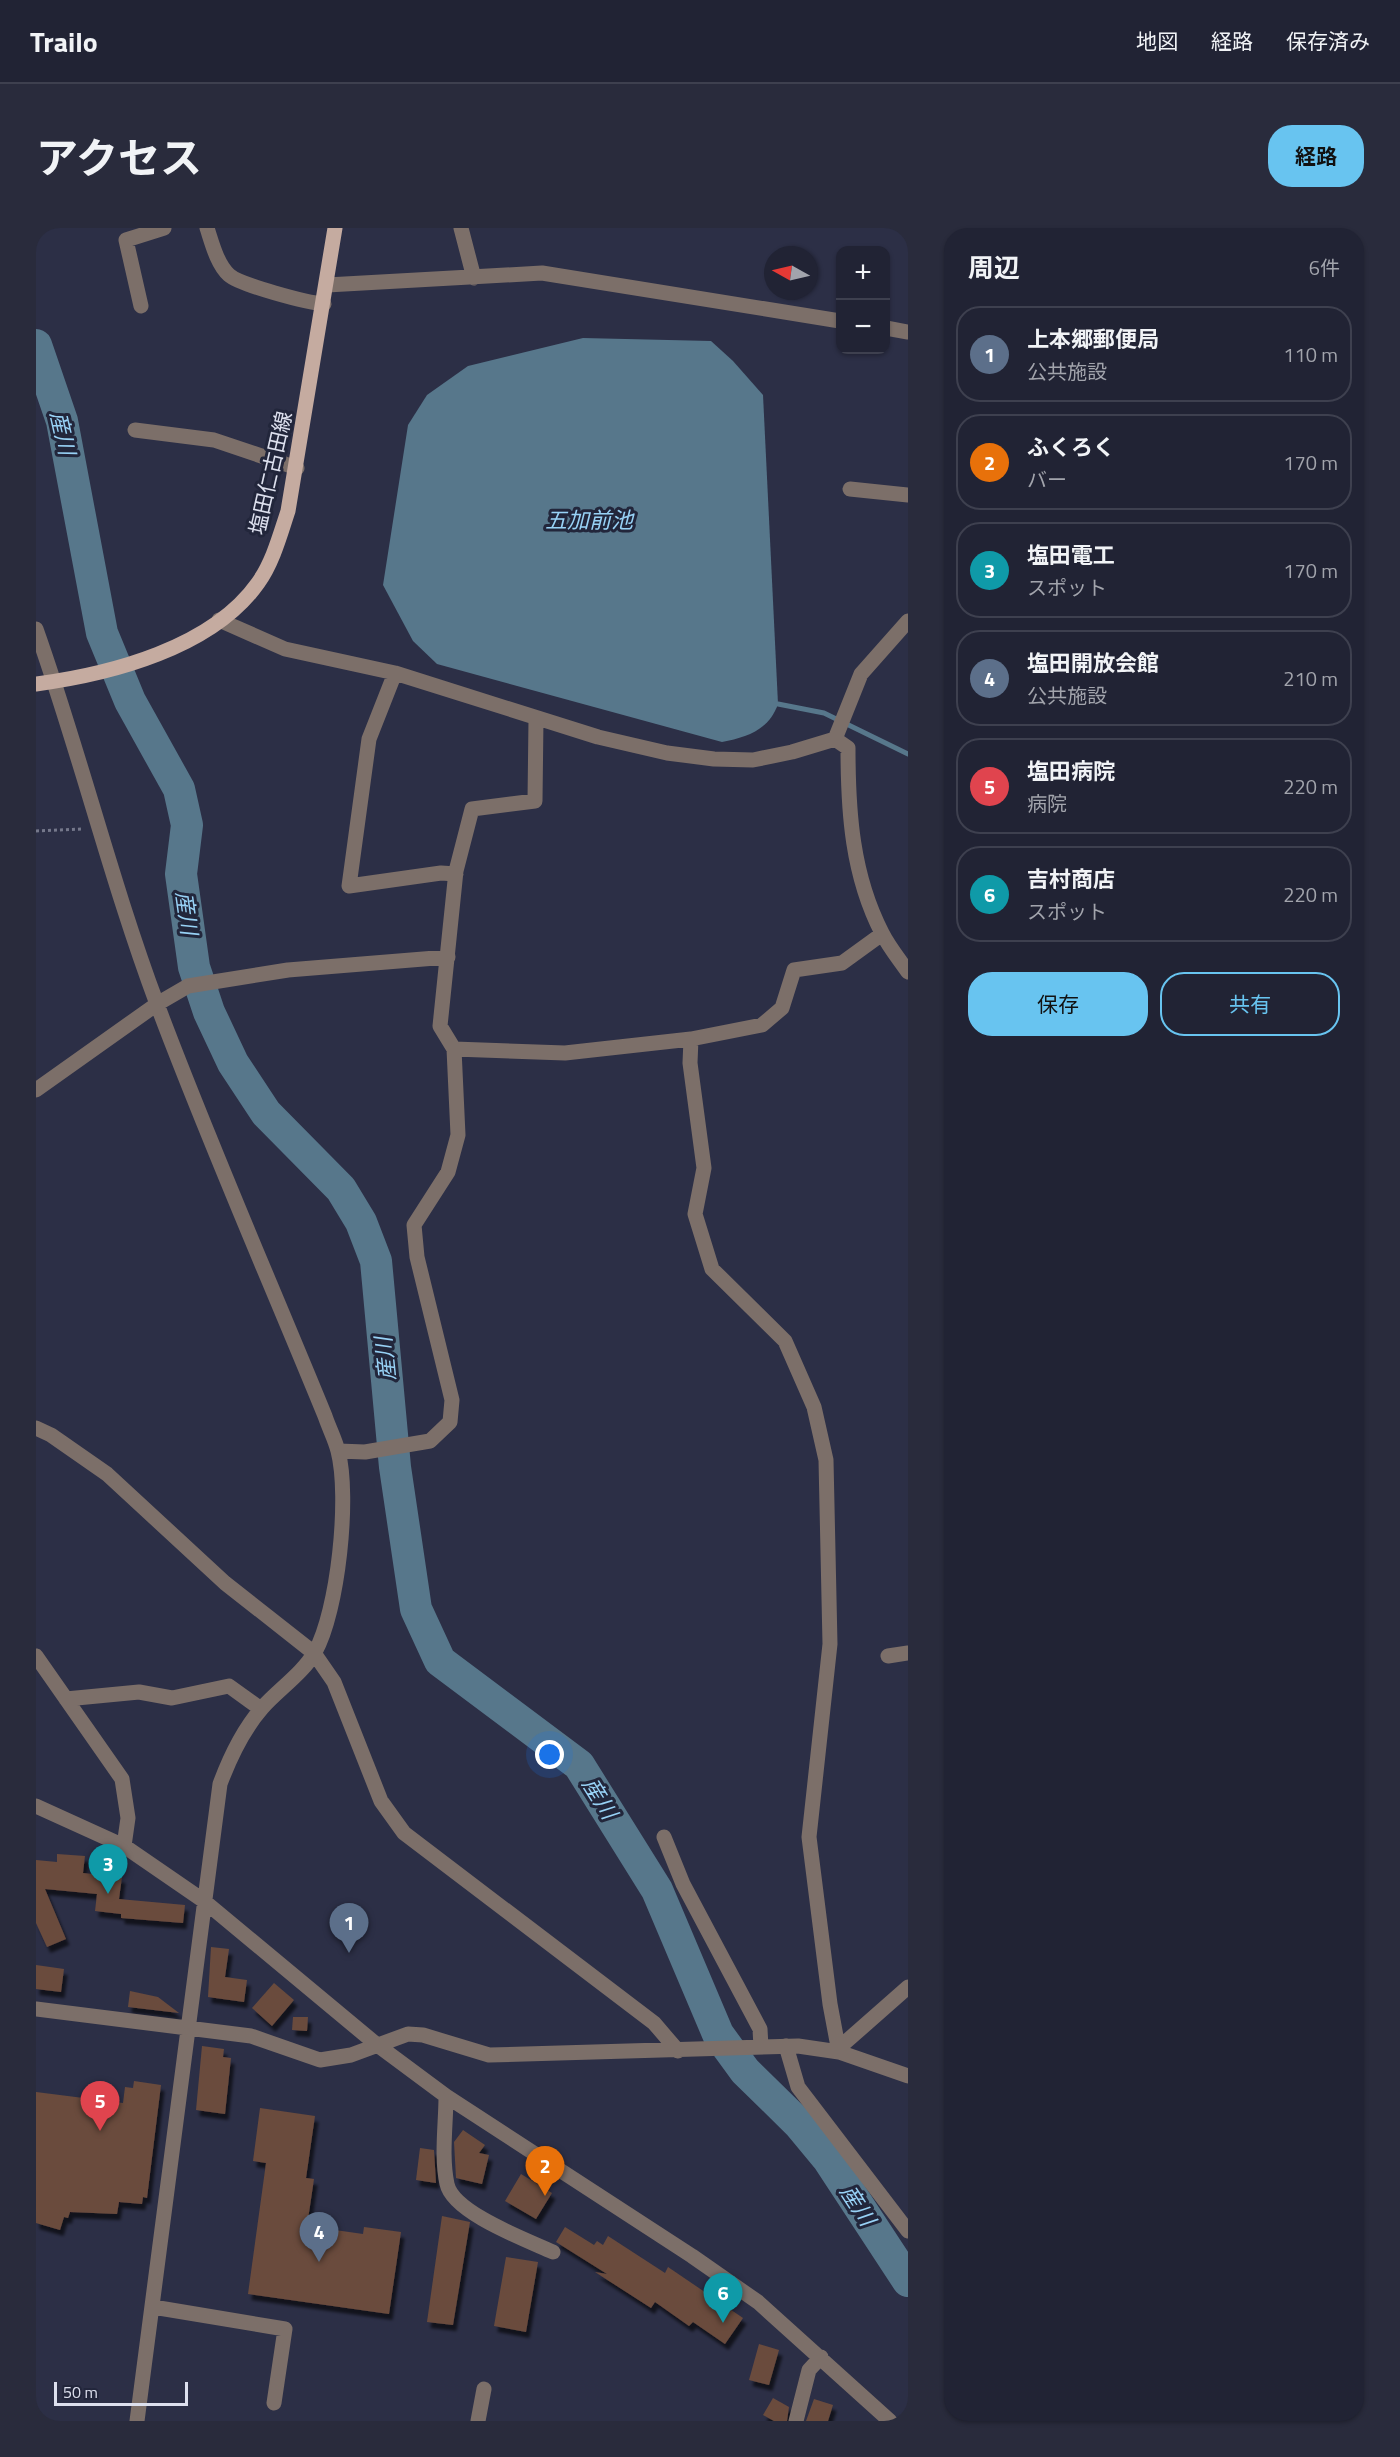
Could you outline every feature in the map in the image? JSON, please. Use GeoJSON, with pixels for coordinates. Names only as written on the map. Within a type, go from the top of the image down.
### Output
{"type":"FeatureCollection","features":[{"type":"Feature","properties":{"kind":"main road","name":"塩田仁古田線"},"geometry":{"type":"LineString","coordinates":[[36,684],[90,675],[155,655],[219,620],[240,603],[258,583],[274,552],[288,511],[297,468],[335,228]]}},
{"type":"Feature","properties":{"kind":"street"},"geometry":{"type":"LineString","coordinates":[[141,306],[126,240],[164,228]]}},
{"type":"Feature","properties":{"kind":"street"},"geometry":{"type":"LineString","coordinates":[[207,228],[215,253],[230,276],[287,297],[324,304]]}},
{"type":"Feature","properties":{"kind":"street"},"geometry":{"type":"LineString","coordinates":[[461,228],[474,278]]}},
{"type":"Feature","properties":{"kind":"street"},"geometry":{"type":"LineString","coordinates":[[327,285],[542,273],[836,320]]}},
{"type":"Feature","properties":{"kind":"street"},"geometry":{"type":"LineString","coordinates":[[890,329],[908,332]]}},
{"type":"Feature","properties":{"kind":"street"},"geometry":{"type":"LineString","coordinates":[[135,430],[214,440],[297,468]]}},
{"type":"Feature","properties":{"kind":"street"},"geometry":{"type":"LineString","coordinates":[[850,489],[908,495]]}},
{"type":"Feature","properties":{"kind":"street"},"geometry":{"type":"LineString","coordinates":[[219,620],[285,649],[395,673],[536,719],[609,740],[667,753],[714,759],[753,760],[792,753],[835,739]]}},
{"type":"Feature","properties":{"kind":"street"},"geometry":{"type":"LineString","coordinates":[[835,739],[861,674],[908,621]]}},
{"type":"Feature","properties":{"kind":"street"},"geometry":{"type":"LineString","coordinates":[[36,629],[55,681],[98,829],[157,1004],[338,1451],[341,1485],[339,1550],[330,1618],[314,1653],[261,1709],[231,1755],[220,1784],[137,2421]]}},
{"type":"Feature","properties":{"kind":"street"},"geometry":{"type":"LineString","coordinates":[[395,673],[369,739],[349,886],[441,873],[456,874]]}},
{"type":"Feature","properties":{"kind":"street"},"geometry":{"type":"LineString","coordinates":[[338,1451],[365,1452],[430,1441],[450,1422],[452,1400],[417,1257],[414,1225],[448,1172],[458,1135],[454,1049],[440,1026],[456,874],[472,809],[535,801],[536,719]]}},
{"type":"Feature","properties":{"kind":"street"},"geometry":{"type":"LineString","coordinates":[[835,739],[848,748],[848,807],[856,864],[882,934],[908,972]]}},
{"type":"Feature","properties":{"kind":"street"},"geometry":{"type":"LineString","coordinates":[[454,1049],[565,1053],[691,1039],[762,1025],[782,1008],[794,970],[842,963],[882,934]]}},
{"type":"Feature","properties":{"kind":"street"},"geometry":{"type":"LineString","coordinates":[[36,1090],[157,1004],[188,986],[232,977],[288,970],[448,957]]}},
{"type":"Feature","properties":{"kind":"street"},"geometry":{"type":"LineString","coordinates":[[691,1039],[690,1063],[704,1168],[695,1214],[712,1269],[784,1341],[814,1407],[826,1460],[830,1644],[809,1837],[830,2004],[839,2049]]}},
{"type":"Feature","properties":{"kind":"street"},"geometry":{"type":"LineString","coordinates":[[36,1428],[51,1435],[107,1474],[225,1583],[314,1653],[334,1683],[381,1801],[404,1833],[654,2023],[685,2050]]}},
{"type":"Feature","properties":{"kind":"street"},"geometry":{"type":"LineString","coordinates":[[888,1656],[908,1653]]}},
{"type":"Feature","properties":{"kind":"street"},"geometry":{"type":"LineString","coordinates":[[36,1656],[122,1779],[128,1818],[124,1846]]}},
{"type":"Feature","properties":{"kind":"street"},"geometry":{"type":"LineString","coordinates":[[66,1699],[139,1692],[172,1698],[230,1686],[261,1709]]}},
{"type":"Feature","properties":{"kind":"street"},"geometry":{"type":"LineString","coordinates":[[36,1806],[124,1846],[204,1901],[376,2044],[446,2096],[727,2279],[821,2357],[890,2421]]}},
{"type":"Feature","properties":{"kind":"street"},"geometry":{"type":"LineString","coordinates":[[664,1837],[683,1884],[760,2029],[758,2047]]}},
{"type":"Feature","properties":{"kind":"street"},"geometry":{"type":"LineString","coordinates":[[839,2049],[908,1987]]}},
{"type":"Feature","properties":{"kind":"street"},"geometry":{"type":"LineString","coordinates":[[36,2009],[251,2036],[320,2060],[335,2060],[396,2036],[423,2034],[489,2055],[786,2046],[839,2049],[908,2076]]}},
{"type":"Feature","properties":{"kind":"street"},"geometry":{"type":"LineString","coordinates":[[786,2046],[798,2087],[908,2230]]}},
{"type":"Feature","properties":{"kind":"street"},"geometry":{"type":"LineString","coordinates":[[446,2096],[447,2186],[456,2200],[478,2216],[553,2252]]}},
{"type":"Feature","properties":{"kind":"street"},"geometry":{"type":"LineString","coordinates":[[153,2307],[285,2329],[274,2403]]}},
{"type":"Feature","properties":{"kind":"street"},"geometry":{"type":"LineString","coordinates":[[796,2421],[809,2370],[821,2357]]}},
{"type":"Feature","properties":{"kind":"street"},"geometry":{"type":"LineString","coordinates":[[478,2421],[484,2389]]}},
{"type":"Feature","properties":{"kind":"path"},"geometry":{"type":"LineString","coordinates":[[36,831],[98,829]]}},
{"type":"Feature","properties":{"kind":"water","name":"五加前池"},"geometry":{"type":"Polygon","coordinates":[[[583,338],[711,341],[733,361],[763,395],[778,704],[769,720],[748,735],[722,742],[437,664],[413,641],[383,585],[408,425],[427,395],[468,366],[583,338]]]}},
{"type":"Feature","properties":{"kind":"building"},"geometry":{"type":"Polygon","coordinates":[[[57,1854],[85,1856],[83,1873],[122,1877],[119,1899],[185,1905],[183,1923],[121,1918],[121,1914],[95,1911],[97,1894],[45,1889],[66,1939],[47,1947],[36,1923],[36,1860],[57,1862],[57,1854]]]}},
{"type":"Feature","properties":{"kind":"building"},"geometry":{"type":"Polygon","coordinates":[[[211,1947],[229,1949],[225,1977],[247,1980],[244,2002],[208,1997],[211,1947]]]}},
{"type":"Feature","properties":{"kind":"building"},"geometry":{"type":"Polygon","coordinates":[[[36,1965],[64,1969],[61,1992],[36,1989],[36,1965]]]}},
{"type":"Feature","properties":{"kind":"building"},"geometry":{"type":"Polygon","coordinates":[[[274,1983],[294,2000],[272,2026],[252,2008],[274,1983]]]}},
{"type":"Feature","properties":{"kind":"building"},"geometry":{"type":"Polygon","coordinates":[[[130,1991],[158,1997],[179,2013],[128,2007],[130,1991]]]}},
{"type":"Feature","properties":{"kind":"building"},"geometry":{"type":"Polygon","coordinates":[[[293,2017],[308,2017],[307,2031],[292,2030],[293,2017]]]}},
{"type":"Feature","properties":{"kind":"building"},"geometry":{"type":"Polygon","coordinates":[[[202,2046],[224,2049],[223,2057],[231,2058],[225,2114],[196,2110],[202,2046]]]}},
{"type":"Feature","properties":{"kind":"building"},"geometry":{"type":"Polygon","coordinates":[[[134,2081],[161,2085],[147,2198],[143,2197],[142,2204],[119,2202],[117,2214],[70,2212],[68,2218],[64,2217],[60,2230],[36,2223],[36,2092],[123,2103],[125,2087],[133,2088],[134,2081]]]}},
{"type":"Feature","properties":{"kind":"building"},"geometry":{"type":"Polygon","coordinates":[[[260,2108],[315,2116],[306,2178],[314,2179],[307,2226],[363,2234],[364,2227],[401,2232],[389,2314],[248,2294],[266,2163],[253,2161],[260,2108]]]}},
{"type":"Feature","properties":{"kind":"building"},"geometry":{"type":"Polygon","coordinates":[[[463,2130],[485,2145],[479,2153],[489,2155],[482,2184],[456,2178],[454,2142],[463,2130]]]}},
{"type":"Feature","properties":{"kind":"building"},"geometry":{"type":"Polygon","coordinates":[[[420,2148],[434,2150],[436,2183],[416,2180],[420,2148]]]}},
{"type":"Feature","properties":{"kind":"building"},"geometry":{"type":"Polygon","coordinates":[[[521,2174],[552,2193],[536,2219],[505,2201],[521,2174]]]}},
{"type":"Feature","properties":{"kind":"building"},"geometry":{"type":"Polygon","coordinates":[[[442,2216],[470,2222],[453,2325],[427,2322],[442,2216]]]}},
{"type":"Feature","properties":{"kind":"building"},"geometry":{"type":"Polygon","coordinates":[[[565,2227],[594,2245],[597,2241],[603,2245],[608,2236],[665,2273],[668,2267],[743,2318],[725,2344],[693,2322],[689,2326],[655,2302],[651,2308],[595,2272],[607,2274],[556,2242],[565,2227]]]}},
{"type":"Feature","properties":{"kind":"building"},"geometry":{"type":"Polygon","coordinates":[[[506,2257],[538,2262],[526,2332],[494,2326],[506,2257]]]}},
{"type":"Feature","properties":{"kind":"building"},"geometry":{"type":"Polygon","coordinates":[[[759,2344],[779,2350],[769,2385],[749,2380],[759,2344]]]}},
{"type":"Feature","properties":{"kind":"building"},"geometry":{"type":"Polygon","coordinates":[[[773,2398],[789,2407],[787,2421],[774,2421],[763,2415],[773,2398]]]}},
{"type":"Feature","properties":{"kind":"building"},"geometry":{"type":"Polygon","coordinates":[[[814,2399],[833,2405],[828,2421],[806,2421],[814,2399]]]}},
{"type":"Feature","properties":{"kind":"waterway","name":"産川"},"geometry":{"type":"LineString","coordinates":[[36,345],[62,421],[102,633],[130,701],[179,789],[187,825],[181,874],[194,967],[209,1012],[233,1063],[266,1113],[341,1189],[361,1222],[376,1261],[395,1467],[416,1609],[440,1661],[579,1765],[657,1890],[718,2034],[745,2071],[799,2124],[828,2159],[908,2281]]}},
{"type":"Feature","properties":{"kind":"waterway"},"geometry":{"type":"LineString","coordinates":[[778,704],[824,713],[908,754]]}},
{"type":"Feature","properties":{"kind":"place","name":"塩田電工"},"geometry":{"type":"Point","coordinates":[108,1894]}},
{"type":"Feature","properties":{"kind":"place","name":"上本郷郵便局"},"geometry":{"type":"Point","coordinates":[349,1953]}},
{"type":"Feature","properties":{"kind":"place","name":"塩田病院"},"geometry":{"type":"Point","coordinates":[100,2131]}},
{"type":"Feature","properties":{"kind":"place","name":"ふくろく"},"geometry":{"type":"Point","coordinates":[545,2196]}},
{"type":"Feature","properties":{"kind":"place","name":"塩田開放会館"},"geometry":{"type":"Point","coordinates":[319,2262]}},
{"type":"Feature","properties":{"kind":"place","name":"吉村商店"},"geometry":{"type":"Point","coordinates":[723,2323]}}]}
